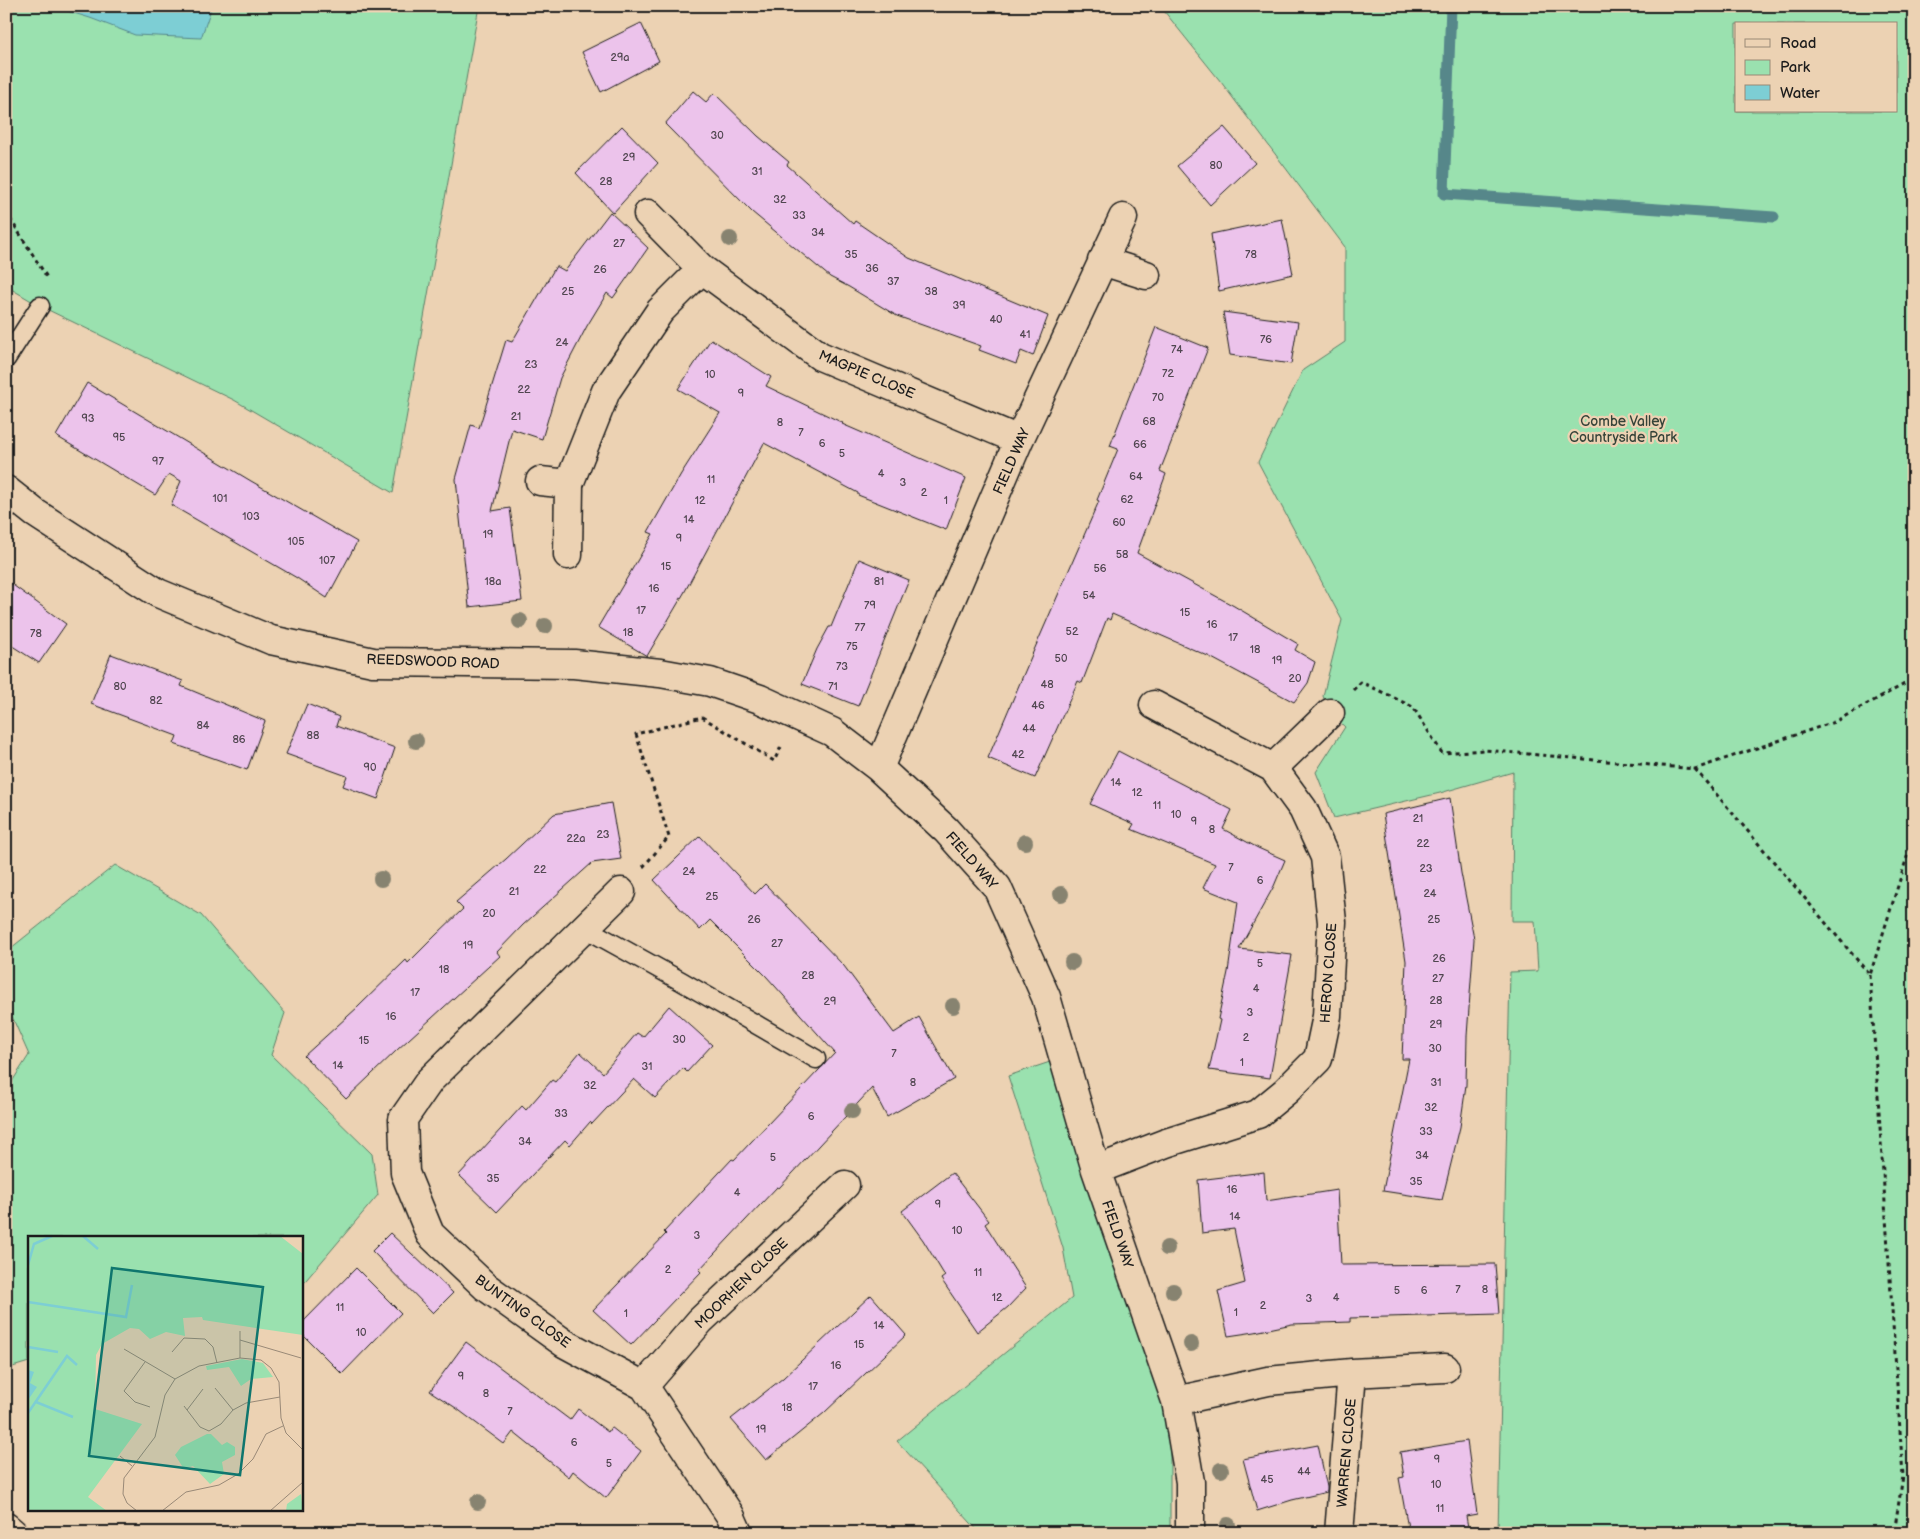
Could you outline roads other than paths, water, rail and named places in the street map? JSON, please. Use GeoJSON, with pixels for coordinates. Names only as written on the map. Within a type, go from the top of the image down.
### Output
{"type":"FeatureCollection","features":[{"type":"Feature","properties":{"kind":"street","name":"MAGPIE CLOSE"},"geometry":{"type":"LineString","coordinates":[[648,214],[702,269],[820,356],[1019,440]]}},
{"type":"Feature","properties":{"kind":"street","name":"FIELD WAY"},"geometry":{"type":"LineString","coordinates":[[1123,218],[1019,440],[879,768],[946,830],[997,887],[1046,997],[1096,1170],[1176,1401],[1190,1482],[1190,1533]]}},
{"type":"Feature","properties":{"kind":"street"},"geometry":{"type":"LineString","coordinates":[[1102,261],[1146,275]]}},
{"type":"Feature","properties":{"kind":"street"},"geometry":{"type":"LineString","coordinates":[[568,555],[570,484],[606,391],[660,311],[702,269]]}},
{"type":"Feature","properties":{"kind":"street"},"geometry":{"type":"LineString","coordinates":[[540,481],[570,484]]}},
{"type":"Feature","properties":{"kind":"street","name":"REEDSWOOD ROAD"},"geometry":{"type":"LineString","coordinates":[[6,490],[35,513],[158,592],[270,640],[373,662],[574,664],[660,673],[710,682],[760,699],[832,732],[879,768]]}},
{"type":"Feature","properties":{"kind":"street","name":"HERON CLOSE"},"geometry":{"type":"LineString","coordinates":[[1096,1170],[1166,1143],[1258,1114],[1286,1091],[1318,1059],[1327,1016],[1332,922],[1325,857],[1303,809],[1273,768],[1154,705]]}},
{"type":"Feature","properties":{"kind":"street"},"geometry":{"type":"LineString","coordinates":[[1273,768],[1330,713]]}},
{"type":"Feature","properties":{"kind":"street","name":"BUNTING CLOSE"},"geometry":{"type":"LineString","coordinates":[[621,892],[430,1080],[403,1118],[405,1172],[430,1234],[486,1287],[564,1343],[644,1386],[730,1515],[738,1533]]}},
{"type":"Feature","properties":{"kind":"street","name":"MOORHEN CLOSE"},"geometry":{"type":"LineString","coordinates":[[644,1386],[700,1320],[845,1185]]}},
{"type":"Feature","properties":{"kind":"street"},"geometry":{"type":"LineString","coordinates":[[1176,1401],[1268,1381],[1352,1373],[1445,1368]]}},
{"type":"Feature","properties":{"kind":"street","name":"WARREN CLOSE"},"geometry":{"type":"LineString","coordinates":[[1339,1533],[1352,1373]]}},
{"type":"Feature","properties":{"kind":"street"},"geometry":{"type":"LineString","coordinates":[[6,1527],[13,1533]]}},
{"type":"Feature","properties":{"kind":"lane"},"geometry":{"type":"LineString","coordinates":[[6,360],[40,306]]}},
{"type":"Feature","properties":{"kind":"lane"},"geometry":{"type":"LineString","coordinates":[[585,928],[816,1059]]}},
{"type":"Feature","properties":{"kind":"water"},"geometry":{"type":"Polygon","coordinates":[[[63,6],[212,6],[201,38],[135,35],[64,10],[63,6]]]}},
{"type":"Feature","properties":{"kind":"waterway"},"geometry":{"type":"LineString","coordinates":[[1451,6],[1444,194],[1774,217]]}},
{"type":"Feature","properties":{"kind":"park label","name":"Combe Valley Countryside Park"},"geometry":{"type":"Point","coordinates":[1623,430]}}]}
